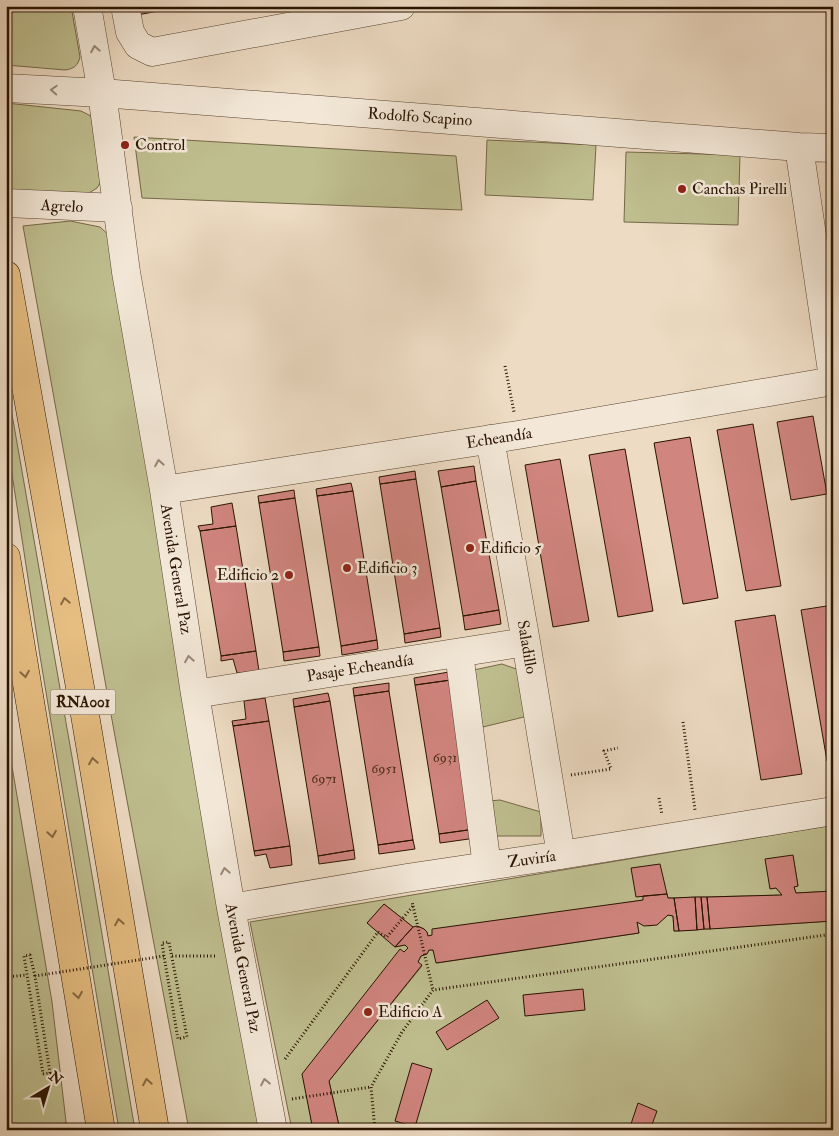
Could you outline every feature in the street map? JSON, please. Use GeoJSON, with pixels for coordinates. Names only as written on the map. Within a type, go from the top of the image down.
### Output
{"type":"FeatureCollection","features":[{"type":"Feature","properties":{"kind":"highway","name":"RNA001"},"geometry":{"type":"LineString","coordinates":[[6,275],[83,705],[155,1130]]}},
{"type":"Feature","properties":{"kind":"highway","name":"RNA001"},"geometry":{"type":"LineString","coordinates":[[6,557],[101,1130]]}},
{"type":"Feature","properties":{"kind":"highway"},"geometry":{"type":"LineString","coordinates":[[84,1034],[86,1130]]}},
{"type":"Feature","properties":{"kind":"street","name":"Avenida General Paz"},"geometry":{"type":"LineString","coordinates":[[87,6],[102,92],[126,272],[164,490],[195,694],[231,908],[273,1130]]}},
{"type":"Feature","properties":{"kind":"street"},"geometry":{"type":"LineString","coordinates":[[125,6],[130,32],[138,45],[152,52],[401,6]]}},
{"type":"Feature","properties":{"kind":"street","name":"Rodolfo Scapino"},"geometry":{"type":"LineString","coordinates":[[6,88],[102,92],[833,148]]}},
{"type":"Feature","properties":{"kind":"street"},"geometry":{"type":"LineString","coordinates":[[799,146],[833,380]]}},
{"type":"Feature","properties":{"kind":"street","name":"Agrelo"},"geometry":{"type":"LineString","coordinates":[[6,203],[118,208]]}},
{"type":"Feature","properties":{"kind":"street","name":"Echeandía"},"geometry":{"type":"LineString","coordinates":[[164,490],[518,435],[833,380]]}},
{"type":"Feature","properties":{"kind":"street","name":"Saladillo"},"geometry":{"type":"LineString","coordinates":[[490,439],[561,855]]}},
{"type":"Feature","properties":{"kind":"street","name":"Pasaje Echeandía"},"geometry":{"type":"LineString","coordinates":[[195,694],[526,642]]}},
{"type":"Feature","properties":{"kind":"street"},"geometry":{"type":"LineString","coordinates":[[458,653],[487,866]]}},
{"type":"Feature","properties":{"kind":"street","name":"Zuviría"},"geometry":{"type":"LineString","coordinates":[[231,908],[407,878],[833,811]]}},
{"type":"Feature","properties":{"kind":"path"},"geometry":{"type":"LineString","coordinates":[[505,366],[518,435]]}},
{"type":"Feature","properties":{"kind":"path"},"geometry":{"type":"LineString","coordinates":[[683,722],[698,833]]}},
{"type":"Feature","properties":{"kind":"path"},"geometry":{"type":"LineString","coordinates":[[549,779],[611,769],[604,752],[618,748]]}},
{"type":"Feature","properties":{"kind":"path"},"geometry":{"type":"LineString","coordinates":[[407,878],[434,990]]}},
{"type":"Feature","properties":{"kind":"path"},"geometry":{"type":"LineString","coordinates":[[267,1094],[378,932],[387,937],[413,906]]}},
{"type":"Feature","properties":{"kind":"path"},"geometry":{"type":"LineString","coordinates":[[375,1130],[370,1088],[402,1032],[434,990],[833,934]]}},
{"type":"Feature","properties":{"kind":"path"},"geometry":{"type":"LineString","coordinates":[[170,942],[172,956],[187,1037],[178,1039],[162,943],[170,942]]}},
{"type":"Feature","properties":{"kind":"path"},"geometry":{"type":"LineString","coordinates":[[30,955],[50,1073],[43,1074],[27,975],[24,956],[30,955]]}},
{"type":"Feature","properties":{"kind":"path"},"geometry":{"type":"LineString","coordinates":[[34,976],[164,956]]}},
{"type":"Feature","properties":{"kind":"path"},"geometry":{"type":"LineString","coordinates":[[172,956],[241,957]]}},
{"type":"Feature","properties":{"kind":"path"},"geometry":{"type":"LineString","coordinates":[[6,977],[27,975]]}},
{"type":"Feature","properties":{"kind":"path"},"geometry":{"type":"LineString","coordinates":[[267,1094],[370,1088]]}},
{"type":"Feature","properties":{"kind":"shaded area"},"geometry":{"type":"Polygon","coordinates":[[[6,6],[71,6],[80,57],[76,65],[65,70],[6,65],[6,6]]]}},
{"type":"Feature","properties":{"kind":"shaded area"},"geometry":{"type":"Polygon","coordinates":[[[6,103],[81,111],[91,116],[102,180],[97,188],[89,193],[6,190],[6,103]]]}},
{"type":"Feature","properties":{"kind":"shaded area"},"geometry":{"type":"Polygon","coordinates":[[[134,137],[456,156],[462,210],[142,198],[134,137]]]}},
{"type":"Feature","properties":{"kind":"shaded area"},"geometry":{"type":"Polygon","coordinates":[[[487,140],[596,145],[593,200],[485,195],[487,140]]]}},
{"type":"Feature","properties":{"kind":"shaded area","name":"Canchas Pirelli"},"geometry":{"type":"Polygon","coordinates":[[[626,152],[740,155],[738,225],[624,222],[626,152]]]}},
{"type":"Feature","properties":{"kind":"shaded area"},"geometry":{"type":"Polygon","coordinates":[[[70,221],[100,227],[112,238],[262,1130],[189,1130],[116,742],[23,226],[70,221]]]}},
{"type":"Feature","properties":{"kind":"shaded area"},"geometry":{"type":"Polygon","coordinates":[[[6,380],[135,1130],[119,1130],[40,656],[6,435],[6,380]]]}},
{"type":"Feature","properties":{"kind":"shaded area"},"geometry":{"type":"Polygon","coordinates":[[[502,664],[519,670],[528,716],[483,727],[469,671],[502,664]]]}},
{"type":"Feature","properties":{"kind":"shaded area"},"geometry":{"type":"Polygon","coordinates":[[[6,731],[52,1002],[67,1130],[6,1130],[6,731]]]}},
{"type":"Feature","properties":{"kind":"shaded area"},"geometry":{"type":"Polygon","coordinates":[[[500,800],[541,812],[541,836],[480,838],[476,802],[500,800]]]}},
{"type":"Feature","properties":{"kind":"shaded area"},"geometry":{"type":"Polygon","coordinates":[[[833,825],[833,891],[796,893],[794,887],[798,886],[793,856],[770,888],[776,888],[782,895],[668,898],[667,894],[643,900],[428,936],[425,929],[413,927],[384,904],[367,923],[395,947],[405,945],[408,948],[303,1074],[313,1130],[292,1130],[250,922],[833,825]]]}},
{"type":"Feature","properties":{"kind":"shaded area"},"geometry":{"type":"Polygon","coordinates":[[[668,915],[673,916],[674,931],[833,921],[833,1130],[340,1130],[329,1081],[422,966],[418,962],[421,956],[427,954],[429,950],[433,950],[437,963],[639,933],[637,922],[650,926],[668,915]]]}},
{"type":"Feature","properties":{"kind":"building"},"geometry":{"type":"Polygon","coordinates":[[[136,6],[186,6],[137,15],[136,6]]]}},
{"type":"Feature","properties":{"kind":"building"},"geometry":{"type":"Polygon","coordinates":[[[813,416],[827,494],[791,500],[777,422],[813,416]]]}},
{"type":"Feature","properties":{"kind":"building"},"geometry":{"type":"Polygon","coordinates":[[[753,424],[781,586],[746,591],[717,430],[753,424]]]}},
{"type":"Feature","properties":{"kind":"building"},"geometry":{"type":"Polygon","coordinates":[[[690,437],[718,598],[683,604],[654,443],[690,437]]]}},
{"type":"Feature","properties":{"kind":"building"},"geometry":{"type":"Polygon","coordinates":[[[625,449],[653,611],[618,617],[589,455],[625,449]]]}},
{"type":"Feature","properties":{"kind":"building"},"geometry":{"type":"Polygon","coordinates":[[[560,459],[589,621],[553,627],[525,465],[560,459]]]}},
{"type":"Feature","properties":{"kind":"building"},"geometry":{"type":"Polygon","coordinates":[[[474,466],[476,481],[441,487],[438,471],[474,466]]]}},
{"type":"Feature","properties":{"kind":"building"},"geometry":{"type":"Polygon","coordinates":[[[415,471],[416,479],[380,484],[379,477],[415,471]]]}},
{"type":"Feature","properties":{"kind":"building"},"geometry":{"type":"Polygon","coordinates":[[[416,479],[440,628],[404,634],[380,484],[416,479]]]}},
{"type":"Feature","properties":{"kind":"building","name":"Edificio 5"},"geometry":{"type":"Polygon","coordinates":[[[476,481],[499,610],[463,616],[441,487],[476,481]]]}},
{"type":"Feature","properties":{"kind":"building"},"geometry":{"type":"Polygon","coordinates":[[[351,483],[353,491],[317,496],[316,489],[351,483]]]}},
{"type":"Feature","properties":{"kind":"building"},"geometry":{"type":"Polygon","coordinates":[[[294,490],[295,498],[259,503],[258,496],[294,490]]]}},
{"type":"Feature","properties":{"kind":"building","name":"Edificio 3"},"geometry":{"type":"Polygon","coordinates":[[[353,491],[377,640],[341,646],[317,496],[353,491]]]}},
{"type":"Feature","properties":{"kind":"building","name":"Edificio 2"},"geometry":{"type":"Polygon","coordinates":[[[295,498],[319,647],[283,652],[259,503],[295,498]]]}},
{"type":"Feature","properties":{"kind":"building"},"geometry":{"type":"Polygon","coordinates":[[[232,503],[236,526],[200,531],[198,526],[213,524],[211,507],[232,503]]]}},
{"type":"Feature","properties":{"kind":"building"},"geometry":{"type":"Polygon","coordinates":[[[236,526],[256,651],[221,656],[200,531],[236,526]]]}},
{"type":"Feature","properties":{"kind":"building"},"geometry":{"type":"Polygon","coordinates":[[[833,605],[833,760],[827,761],[801,610],[833,605]]]}},
{"type":"Feature","properties":{"kind":"building"},"geometry":{"type":"Polygon","coordinates":[[[499,610],[501,624],[465,630],[463,616],[499,610]]]}},
{"type":"Feature","properties":{"kind":"building"},"geometry":{"type":"Polygon","coordinates":[[[775,615],[802,774],[761,780],[735,621],[775,615]]]}},
{"type":"Feature","properties":{"kind":"building"},"geometry":{"type":"Polygon","coordinates":[[[440,628],[441,637],[405,643],[404,634],[440,628]]]}},
{"type":"Feature","properties":{"kind":"building"},"geometry":{"type":"Polygon","coordinates":[[[377,640],[378,649],[342,655],[341,646],[377,640]]]}},
{"type":"Feature","properties":{"kind":"building"},"geometry":{"type":"Polygon","coordinates":[[[319,647],[320,656],[284,661],[283,652],[319,647]]]}},
{"type":"Feature","properties":{"kind":"building"},"geometry":{"type":"Polygon","coordinates":[[[256,651],[259,671],[237,673],[233,659],[221,661],[221,656],[256,651]]]}},
{"type":"Feature","properties":{"kind":"building"},"geometry":{"type":"Polygon","coordinates":[[[449,672],[451,680],[415,685],[414,678],[449,672]]]}},
{"type":"Feature","properties":{"kind":"building"},"geometry":{"type":"Polygon","coordinates":[[[451,680],[475,829],[439,834],[415,685],[451,680]]]}},
{"type":"Feature","properties":{"kind":"building"},"geometry":{"type":"Polygon","coordinates":[[[389,683],[389,691],[354,696],[353,688],[389,683]]]}},
{"type":"Feature","properties":{"kind":"building"},"geometry":{"type":"Polygon","coordinates":[[[389,691],[413,840],[378,845],[354,696],[389,691]]]}},
{"type":"Feature","properties":{"kind":"building"},"geometry":{"type":"Polygon","coordinates":[[[328,693],[330,701],[294,707],[293,699],[328,693]]]}},
{"type":"Feature","properties":{"kind":"building"},"geometry":{"type":"Polygon","coordinates":[[[265,698],[269,721],[233,726],[232,721],[246,719],[244,701],[265,698]]]}},
{"type":"Feature","properties":{"kind":"building"},"geometry":{"type":"Polygon","coordinates":[[[330,701],[354,850],[318,856],[294,707],[330,701]]]}},
{"type":"Feature","properties":{"kind":"building"},"geometry":{"type":"Polygon","coordinates":[[[269,721],[290,846],[254,851],[233,726],[269,721]]]}},
{"type":"Feature","properties":{"kind":"building"},"geometry":{"type":"Polygon","coordinates":[[[475,829],[476,838],[440,843],[439,834],[475,829]]]}},
{"type":"Feature","properties":{"kind":"building"},"geometry":{"type":"Polygon","coordinates":[[[413,840],[415,849],[379,854],[378,845],[413,840]]]}},
{"type":"Feature","properties":{"kind":"building"},"geometry":{"type":"Polygon","coordinates":[[[290,846],[292,865],[270,868],[266,854],[255,856],[254,851],[290,846]]]}},
{"type":"Feature","properties":{"kind":"building"},"geometry":{"type":"Polygon","coordinates":[[[354,850],[355,859],[319,864],[318,856],[354,850]]]}},
{"type":"Feature","properties":{"kind":"building"},"geometry":{"type":"Polygon","coordinates":[[[793,855],[798,886],[794,887],[796,893],[833,891],[833,921],[710,929],[707,897],[782,895],[776,888],[770,889],[765,859],[793,855]]]}},
{"type":"Feature","properties":{"kind":"building"},"geometry":{"type":"Polygon","coordinates":[[[660,864],[667,894],[636,897],[631,868],[660,864]]]}},
{"type":"Feature","properties":{"kind":"building","name":"Edificio A"},"geometry":{"type":"Polygon","coordinates":[[[667,894],[668,898],[674,898],[679,931],[674,931],[673,916],[668,915],[657,925],[644,926],[637,922],[639,933],[436,963],[433,950],[429,950],[427,954],[421,956],[418,962],[422,965],[329,1081],[340,1130],[313,1130],[302,1074],[400,949],[404,952],[408,948],[405,945],[395,947],[413,927],[417,926],[424,929],[428,936],[432,935],[432,929],[643,900],[643,896],[667,894]]]}},
{"type":"Feature","properties":{"kind":"building"},"geometry":{"type":"Polygon","coordinates":[[[695,897],[701,897],[704,929],[697,930],[695,897]]]}},
{"type":"Feature","properties":{"kind":"building"},"geometry":{"type":"Polygon","coordinates":[[[695,897],[697,930],[679,931],[674,898],[695,897]]]}},
{"type":"Feature","properties":{"kind":"building"},"geometry":{"type":"Polygon","coordinates":[[[701,897],[707,897],[710,929],[704,929],[701,897]]]}},
{"type":"Feature","properties":{"kind":"building"},"geometry":{"type":"Polygon","coordinates":[[[384,904],[413,927],[395,947],[367,923],[384,904]]]}},
{"type":"Feature","properties":{"kind":"building"},"geometry":{"type":"Polygon","coordinates":[[[583,989],[585,1010],[525,1016],[523,995],[583,989]]]}},
{"type":"Feature","properties":{"kind":"building"},"geometry":{"type":"Polygon","coordinates":[[[487,1000],[499,1018],[447,1050],[436,1032],[487,1000]]]}},
{"type":"Feature","properties":{"kind":"building"},"geometry":{"type":"Polygon","coordinates":[[[412,1063],[432,1069],[415,1127],[395,1121],[412,1063]]]}},
{"type":"Feature","properties":{"kind":"building"},"geometry":{"type":"Polygon","coordinates":[[[638,1103],[657,1111],[650,1130],[629,1130],[638,1103]]]}},
{"type":"Feature","properties":{"kind":"place","name":"Control"},"geometry":{"type":"Point","coordinates":[125,145]}},
{"type":"Feature","properties":{"kind":"place","name":"Canchas Pirelli"},"geometry":{"type":"Point","coordinates":[682,189]}},
{"type":"Feature","properties":{"kind":"place","name":"Edificio 5"},"geometry":{"type":"Point","coordinates":[470,548]}},
{"type":"Feature","properties":{"kind":"place","name":"Edificio 3"},"geometry":{"type":"Point","coordinates":[347,568]}},
{"type":"Feature","properties":{"kind":"place","name":"Edificio 2"},"geometry":{"type":"Point","coordinates":[289,575]}},
{"type":"Feature","properties":{"kind":"place","name":"Edificio A"},"geometry":{"type":"Point","coordinates":[368,1012]}}]}
